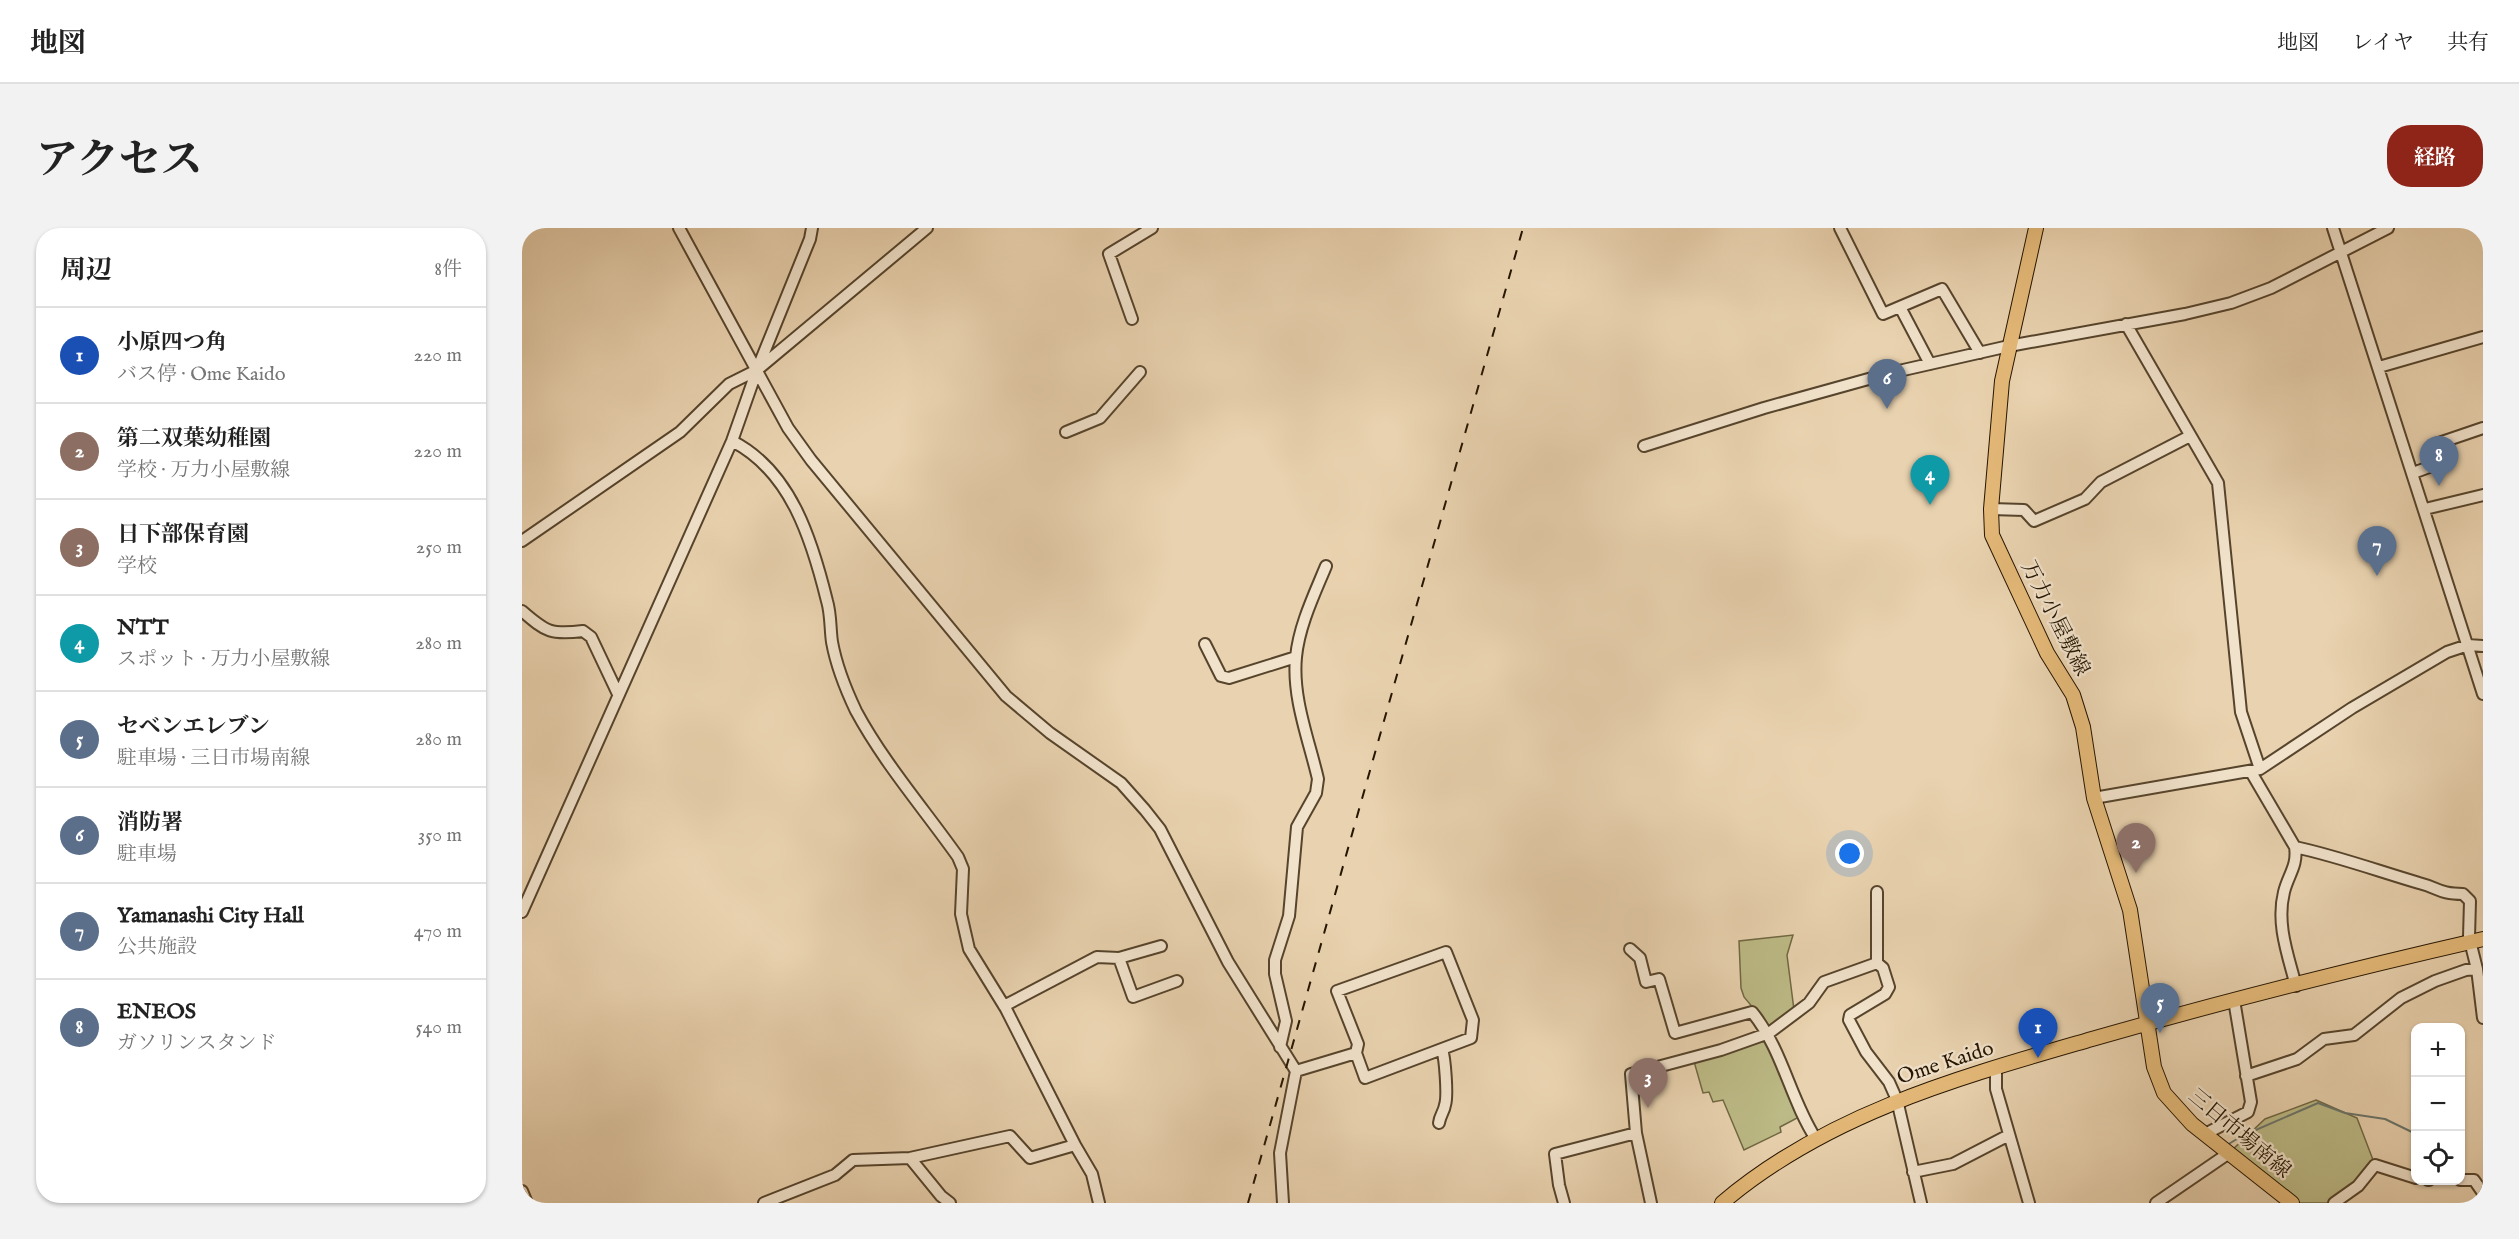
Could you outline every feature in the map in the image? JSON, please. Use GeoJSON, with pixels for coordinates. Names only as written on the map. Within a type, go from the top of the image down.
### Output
{"type":"FeatureCollection","features":[{"type":"Feature","properties":{"kind":"main road","name":"万力小屋敷線"},"geometry":{"type":"LineString","coordinates":[[2036,228],[2002,381],[1991,509],[1992,535],[2046,653],[2073,695],[2083,727],[2094,798],[2130,910],[2147,1023]]}},
{"type":"Feature","properties":{"kind":"main road","name":"Ome Kaido"},"geometry":{"type":"LineString","coordinates":[[1722,1203],[1753,1177],[1816,1139],[1897,1100],[1996,1067],[2147,1023],[2476,940]]}},
{"type":"Feature","properties":{"kind":"main road","name":"三日市場南線"},"geometry":{"type":"LineString","coordinates":[[2147,1023],[2154,1067],[2164,1093],[2177,1111],[2292,1203]]}},
{"type":"Feature","properties":{"kind":"street"},"geometry":{"type":"LineString","coordinates":[[679,228],[788,428],[811,460],[1006,696],[1050,733],[1121,783],[1160,829],[1228,962],[1296,1071],[1280,1153],[1283,1203]]}},
{"type":"Feature","properties":{"kind":"street"},"geometry":{"type":"LineString","coordinates":[[522,912],[732,441],[757,370],[806,250],[812,228]]}},
{"type":"Feature","properties":{"kind":"street"},"geometry":{"type":"LineString","coordinates":[[522,541],[680,432],[729,384],[757,370],[927,228]]}},
{"type":"Feature","properties":{"kind":"street"},"geometry":{"type":"LineString","coordinates":[[1132,319],[1109,254],[1152,228]]}},
{"type":"Feature","properties":{"kind":"street"},"geometry":{"type":"LineString","coordinates":[[1840,228],[1883,314],[1941,289],[1980,353]]}},
{"type":"Feature","properties":{"kind":"street"},"geometry":{"type":"LineString","coordinates":[[2333,228],[2483,694]]}},
{"type":"Feature","properties":{"kind":"street"},"geometry":{"type":"LineString","coordinates":[[1644,446],[1764,408],[1930,364],[2009,346],[2185,315],[2231,303],[2271,288],[2342,254],[2388,228]]}},
{"type":"Feature","properties":{"kind":"street"},"geometry":{"type":"LineString","coordinates":[[1900,307],[1930,364]]}},
{"type":"Feature","properties":{"kind":"street"},"geometry":{"type":"LineString","coordinates":[[2126,324],[2218,483],[2241,712],[2256,770],[2295,847],[2297,860],[2284,891],[2281,917],[2283,939],[2296,986]]}},
{"type":"Feature","properties":{"kind":"street"},"geometry":{"type":"LineString","coordinates":[[2379,367],[2483,338]]}},
{"type":"Feature","properties":{"kind":"street"},"geometry":{"type":"LineString","coordinates":[[1066,432],[1100,418],[1140,372]]}},
{"type":"Feature","properties":{"kind":"street"},"geometry":{"type":"LineString","coordinates":[[2413,473],[2432,466],[2436,444],[2483,429]]}},
{"type":"Feature","properties":{"kind":"street"},"geometry":{"type":"LineString","coordinates":[[1991,509],[2024,510],[2034,521],[2085,499],[2101,482],[2190,436]]}},
{"type":"Feature","properties":{"kind":"street"},"geometry":{"type":"LineString","coordinates":[[732,441],[760,459],[791,500],[807,535],[828,603],[832,642],[856,710],[900,778],[958,857],[963,869],[961,914],[969,949],[1004,1006],[1074,1145],[1092,1174],[1099,1203]]}},
{"type":"Feature","properties":{"kind":"street"},"geometry":{"type":"LineString","coordinates":[[2425,509],[2483,495]]}},
{"type":"Feature","properties":{"kind":"street"},"geometry":{"type":"LineString","coordinates":[[1280,1047],[1286,1021],[1275,974],[1275,960],[1289,916],[1297,826],[1316,793],[1318,779],[1296,688],[1296,657],[1306,616],[1326,566]]}},
{"type":"Feature","properties":{"kind":"street"},"geometry":{"type":"LineString","coordinates":[[522,611],[542,629],[558,635],[583,632],[591,637],[618,694]]}},
{"type":"Feature","properties":{"kind":"street"},"geometry":{"type":"LineString","coordinates":[[1205,644],[1221,676],[1229,678],[1296,657]]}},
{"type":"Feature","properties":{"kind":"street"},"geometry":{"type":"LineString","coordinates":[[2094,798],[2256,770],[2352,708],[2447,652],[2468,645],[2483,646]]}},
{"type":"Feature","properties":{"kind":"street"},"geometry":{"type":"LineString","coordinates":[[2295,847],[2329,854],[2423,883],[2443,894],[2463,894],[2470,901],[2483,1018]]}},
{"type":"Feature","properties":{"kind":"street"},"geometry":{"type":"LineString","coordinates":[[1877,892],[1877,963]]}},
{"type":"Feature","properties":{"kind":"street"},"geometry":{"type":"LineString","coordinates":[[1004,1006],[1097,957],[1119,958],[1161,946]]}},
{"type":"Feature","properties":{"kind":"street"},"geometry":{"type":"LineString","coordinates":[[1630,949],[1640,958],[1646,982],[1659,979],[1675,1033],[1752,1012],[1769,1033],[1795,1092],[1801,1116],[1816,1139]]}},
{"type":"Feature","properties":{"kind":"street"},"geometry":{"type":"LineString","coordinates":[[1446,952],[1473,1020],[1471,1038],[1442,1049],[1365,1078],[1356,1053],[1358,1044],[1337,991],[1446,952]]}},
{"type":"Feature","properties":{"kind":"street"},"geometry":{"type":"LineString","coordinates":[[1119,958],[1133,997],[1177,981]]}},
{"type":"Feature","properties":{"kind":"street"},"geometry":{"type":"LineString","coordinates":[[1651,1203],[1636,1133],[1631,1074],[1721,1050],[1769,1033],[1809,1003],[1824,982],[1877,963]]}},
{"type":"Feature","properties":{"kind":"street"},"geometry":{"type":"LineString","coordinates":[[1877,963],[1883,968],[1889,987],[1885,994],[1850,1015],[1849,1020],[1866,1052],[1890,1082],[1897,1100],[1921,1203]]}},
{"type":"Feature","properties":{"kind":"street"},"geometry":{"type":"LineString","coordinates":[[2246,1076],[2297,1059],[2324,1039],[2354,1035],[2401,998],[2435,981],[2466,970],[2477,969]]}},
{"type":"Feature","properties":{"kind":"street"},"geometry":{"type":"LineString","coordinates":[[2205,1134],[2248,1112],[2251,1102],[2234,1000]]}},
{"type":"Feature","properties":{"kind":"street"},"geometry":{"type":"LineString","coordinates":[[1439,1123],[1440,1113],[1446,1105],[1443,1076],[1447,1066],[1442,1049]]}},
{"type":"Feature","properties":{"kind":"street"},"geometry":{"type":"LineString","coordinates":[[1296,1071],[1356,1053]]}},
{"type":"Feature","properties":{"kind":"street"},"geometry":{"type":"LineString","coordinates":[[1996,1067],[1996,1089],[2029,1203]]}},
{"type":"Feature","properties":{"kind":"street"},"geometry":{"type":"LineString","coordinates":[[1564,1203],[1555,1154],[1636,1133]]}},
{"type":"Feature","properties":{"kind":"street"},"geometry":{"type":"LineString","coordinates":[[1913,1172],[1953,1164],[2009,1135]]}},
{"type":"Feature","properties":{"kind":"street"},"geometry":{"type":"LineString","coordinates":[[764,1203],[835,1175],[853,1160],[910,1158],[1010,1136],[1030,1158],[1074,1145]]}},
{"type":"Feature","properties":{"kind":"street"},"geometry":{"type":"LineString","coordinates":[[2156,1203],[2229,1153]]}},
{"type":"Feature","properties":{"kind":"street"},"geometry":{"type":"LineString","coordinates":[[910,1158],[940,1196],[950,1203]]}},
{"type":"Feature","properties":{"kind":"street"},"geometry":{"type":"LineString","coordinates":[[2334,1203],[2358,1186],[2375,1165],[2411,1177]]}},
{"type":"Feature","properties":{"kind":"street"},"geometry":{"type":"LineString","coordinates":[[2465,1180],[2474,1180],[2483,1193]]}},
{"type":"Feature","properties":{"kind":"street"},"geometry":{"type":"LineString","coordinates":[[522,1191],[527,1203]]}},
{"type":"Feature","properties":{"kind":"shaded area"},"geometry":{"type":"Polygon","coordinates":[[[1793,935],[1787,955],[1794,1010],[1769,1027],[1744,997],[1741,988],[1739,941],[1793,935]]]}},
{"type":"Feature","properties":{"kind":"shaded area"},"geometry":{"type":"Polygon","coordinates":[[[1764,1033],[1801,1116],[1780,1127],[1781,1132],[1744,1150],[1723,1100],[1713,1102],[1709,1092],[1703,1093],[1693,1058],[1764,1033]]]}},
{"type":"Feature","properties":{"kind":"shaded area"},"geometry":{"type":"Polygon","coordinates":[[[2316,1100],[2357,1118],[2375,1165],[2334,1203],[2292,1203],[2229,1153],[2265,1119],[2316,1100]]]}},
{"type":"Feature","properties":{"kind":"waterway"},"geometry":{"type":"LineString","coordinates":[[2227,1145],[2242,1136],[2318,1103],[2345,1113],[2385,1119],[2411,1132]]}},
{"type":"Feature","properties":{"kind":"railway"},"geometry":{"type":"LineString","coordinates":[[1248,1203],[1523,228]]}},
{"type":"Feature","properties":{"kind":"place","name":"消防署"},"geometry":{"type":"Point","coordinates":[1887,409]}},
{"type":"Feature","properties":{"kind":"place","name":"ENEOS"},"geometry":{"type":"Point","coordinates":[2439,486]}},
{"type":"Feature","properties":{"kind":"place","name":"NTT"},"geometry":{"type":"Point","coordinates":[1930,505]}},
{"type":"Feature","properties":{"kind":"place","name":"Yamanashi City Hall"},"geometry":{"type":"Point","coordinates":[2377,576]}},
{"type":"Feature","properties":{"kind":"place","name":"第二双葉幼稚園"},"geometry":{"type":"Point","coordinates":[2136,873]}},
{"type":"Feature","properties":{"kind":"place","name":"セベンエレブン"},"geometry":{"type":"Point","coordinates":[2160,1033]}},
{"type":"Feature","properties":{"kind":"place","name":"小原四つ角"},"geometry":{"type":"Point","coordinates":[2038,1058]}},
{"type":"Feature","properties":{"kind":"place","name":"日下部保育園"},"geometry":{"type":"Point","coordinates":[1648,1108]}}]}
